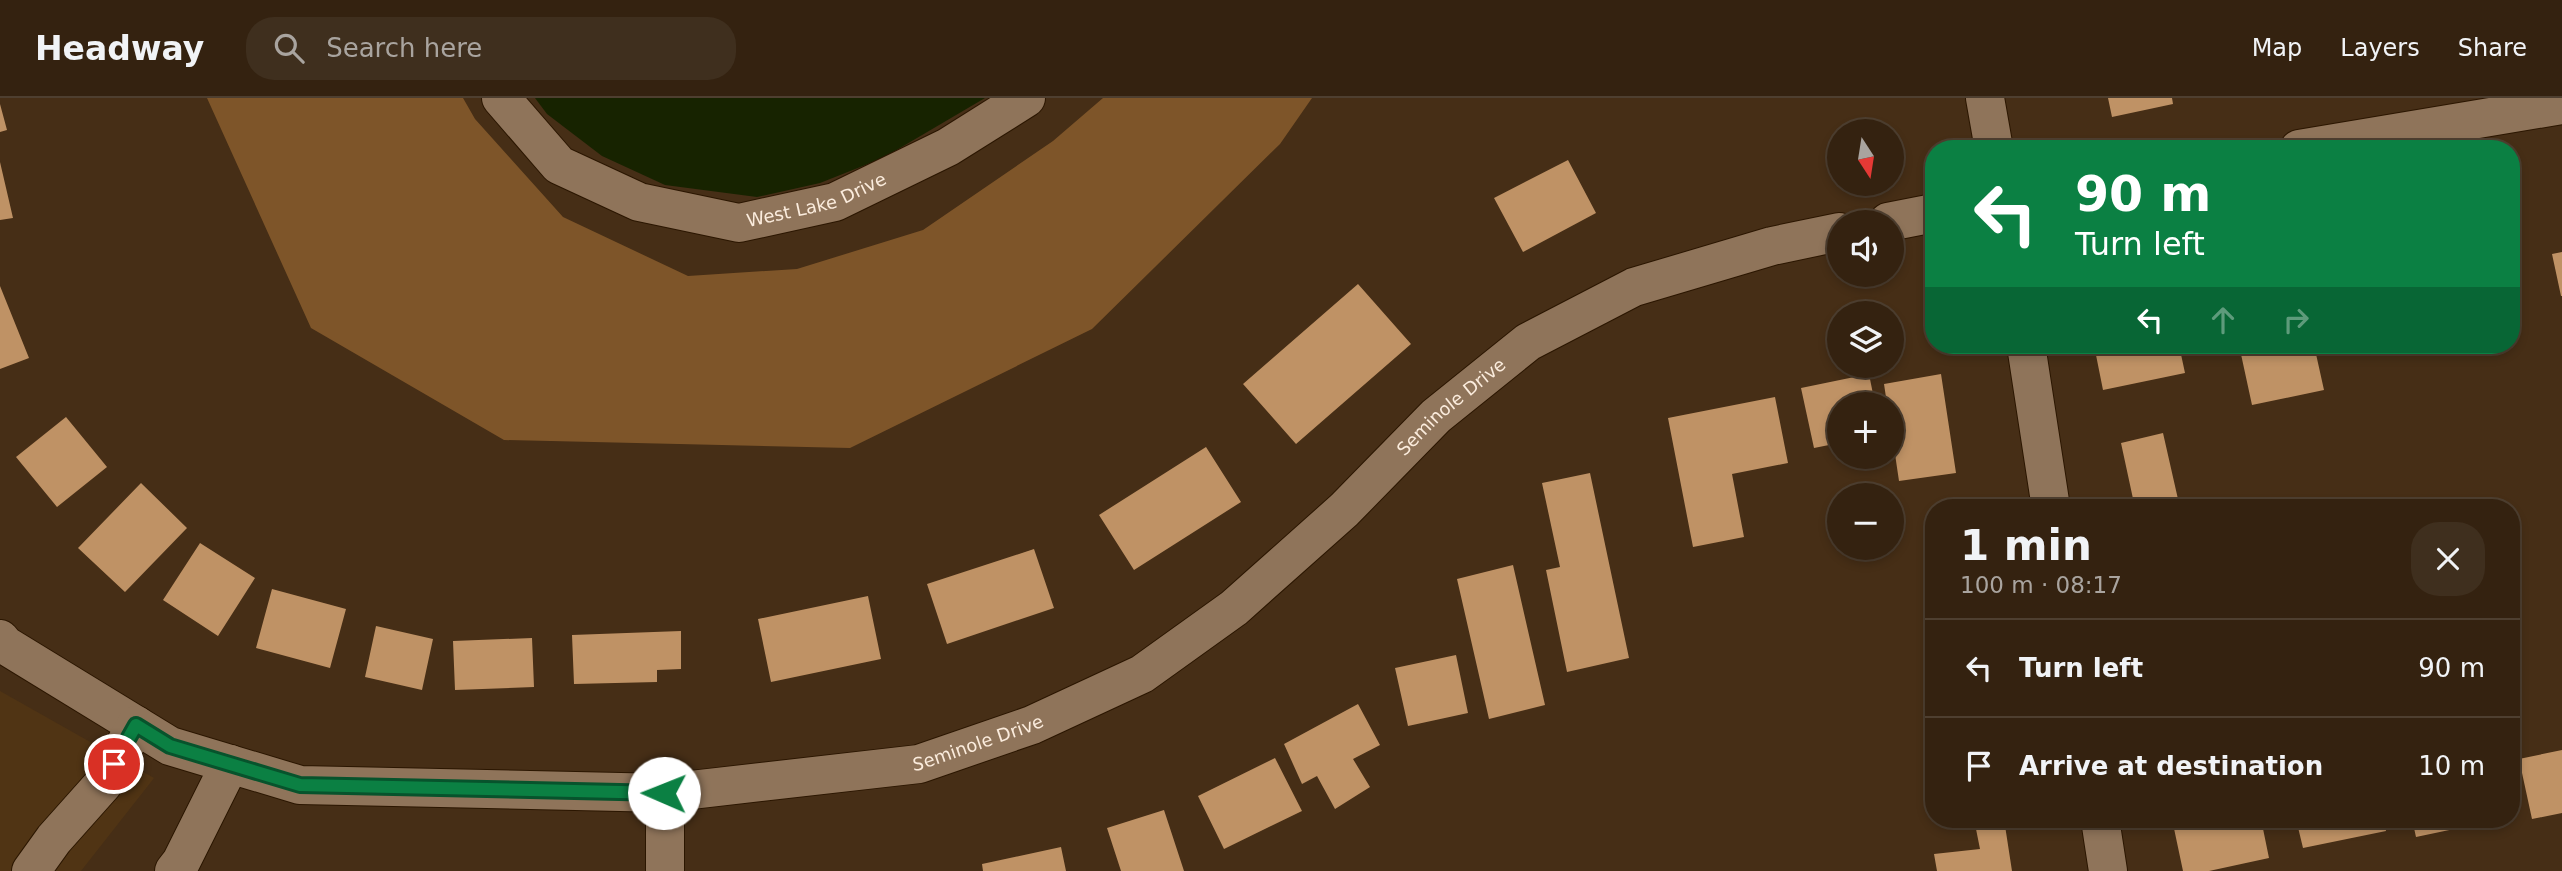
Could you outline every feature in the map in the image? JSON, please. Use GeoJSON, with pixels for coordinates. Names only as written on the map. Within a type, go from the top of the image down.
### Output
{"type":"FeatureCollection","features":[{"type":"Feature","properties":{"kind":"street","name":"West Lake Drive"},"geometry":{"type":"LineString","coordinates":[[501,98],[559,165],[639,202],[739,223],[835,202],[948,147],[1026,98]]}},
{"type":"Feature","properties":{"kind":"street"},"geometry":{"type":"LineString","coordinates":[[1985,98],[1992,140]]}},
{"type":"Feature","properties":{"kind":"street"},"geometry":{"type":"LineString","coordinates":[[2354,140],[2562,105]]}},
{"type":"Feature","properties":{"kind":"street"},"geometry":{"type":"LineString","coordinates":[[1904,219],[1925,215]]}},
{"type":"Feature","properties":{"kind":"street","name":"Seminole Drive"},"geometry":{"type":"LineString","coordinates":[[0,639],[5,645],[170,746],[300,785],[664,793],[919,764],[1032,725],[1143,674],[1234,608],[1344,510],[1436,415],[1528,342],[1634,287],[1772,246],[1827,235]]}},
{"type":"Feature","properties":{"kind":"street"},"geometry":{"type":"LineString","coordinates":[[2027,354],[2050,499]]}},
{"type":"Feature","properties":{"kind":"street"},"geometry":{"type":"LineString","coordinates":[[31,871],[54,839],[103,784],[136,725]]}},
{"type":"Feature","properties":{"kind":"street"},"geometry":{"type":"LineString","coordinates":[[174,871],[230,764]]}},
{"type":"Feature","properties":{"kind":"street"},"geometry":{"type":"LineString","coordinates":[[664,793],[665,871]]}},
{"type":"Feature","properties":{"kind":"street"},"geometry":{"type":"LineString","coordinates":[[2101,828],[2108,871]]}},
{"type":"Feature","properties":{"kind":"shaded area"},"geometry":{"type":"Polygon","coordinates":[[[207,98],[463,98],[475,119],[563,217],[688,276],[797,269],[923,230],[1053,141],[1103,98],[1312,98],[1280,144],[1092,329],[850,448],[504,440],[311,328],[207,98]]]}},
{"type":"Feature","properties":{"kind":"shaded area"},"geometry":{"type":"Polygon","coordinates":[[[535,98],[985,98],[883,158],[820,183],[757,197],[665,185],[602,156],[547,114],[535,98]]]}},
{"type":"Feature","properties":{"kind":"shaded area"},"geometry":{"type":"Polygon","coordinates":[[[0,691],[154,778],[81,871],[0,871],[0,691]]]}},
{"type":"Feature","properties":{"kind":"building"},"geometry":{"type":"Polygon","coordinates":[[[2108,98],[2172,98],[2173,104],[2112,117],[2108,98]]]}},
{"type":"Feature","properties":{"kind":"building"},"geometry":{"type":"Polygon","coordinates":[[[0,104],[7,130],[0,132],[0,104]]]}},
{"type":"Feature","properties":{"kind":"building"},"geometry":{"type":"Polygon","coordinates":[[[1568,160],[1596,213],[1523,252],[1494,198],[1568,160]]]}},
{"type":"Feature","properties":{"kind":"building"},"geometry":{"type":"Polygon","coordinates":[[[0,162],[13,218],[0,220],[0,162]]]}},
{"type":"Feature","properties":{"kind":"building"},"geometry":{"type":"Polygon","coordinates":[[[2562,252],[2562,296],[2561,296],[2552,254],[2562,252]]]}},
{"type":"Feature","properties":{"kind":"building"},"geometry":{"type":"Polygon","coordinates":[[[1358,284],[1411,344],[1296,444],[1243,384],[1358,284]]]}},
{"type":"Feature","properties":{"kind":"building"},"geometry":{"type":"Polygon","coordinates":[[[0,286],[29,358],[0,369],[0,286]]]}},
{"type":"Feature","properties":{"kind":"building"},"geometry":{"type":"Polygon","coordinates":[[[2096,354],[2181,354],[2185,373],[2103,390],[2096,354]]]}},
{"type":"Feature","properties":{"kind":"building"},"geometry":{"type":"Polygon","coordinates":[[[2241,354],[2316,354],[2324,390],[2252,405],[2241,354]]]}},
{"type":"Feature","properties":{"kind":"building"},"geometry":{"type":"Polygon","coordinates":[[[1941,374],[1956,473],[1899,481],[1897,469],[1904,469],[1904,392],[1885,392],[1884,384],[1941,374]]]}},
{"type":"Feature","properties":{"kind":"building"},"geometry":{"type":"Polygon","coordinates":[[[1850,378],[1870,378],[1873,392],[1827,392],[1827,445],[1814,448],[1801,388],[1850,378]]]}},
{"type":"Feature","properties":{"kind":"building"},"geometry":{"type":"Polygon","coordinates":[[[1775,397],[1788,463],[1732,474],[1744,537],[1693,547],[1668,418],[1775,397]]]}},
{"type":"Feature","properties":{"kind":"building"},"geometry":{"type":"Polygon","coordinates":[[[66,417],[107,467],[57,507],[16,457],[66,417]]]}},
{"type":"Feature","properties":{"kind":"building"},"geometry":{"type":"Polygon","coordinates":[[[2163,433],[2178,499],[2133,499],[2121,443],[2163,433]]]}},
{"type":"Feature","properties":{"kind":"building"},"geometry":{"type":"Polygon","coordinates":[[[1206,447],[1241,502],[1134,570],[1099,515],[1206,447]]]}},
{"type":"Feature","properties":{"kind":"building"},"geometry":{"type":"Polygon","coordinates":[[[1590,473],[1629,658],[1567,672],[1546,570],[1560,567],[1542,483],[1590,473]]]}},
{"type":"Feature","properties":{"kind":"building"},"geometry":{"type":"Polygon","coordinates":[[[141,483],[187,528],[125,592],[78,548],[141,483]]]}},
{"type":"Feature","properties":{"kind":"building"},"geometry":{"type":"Polygon","coordinates":[[[200,543],[255,578],[218,636],[163,600],[200,543]]]}},
{"type":"Feature","properties":{"kind":"building"},"geometry":{"type":"Polygon","coordinates":[[[1034,549],[1054,608],[947,644],[927,584],[1034,549]]]}},
{"type":"Feature","properties":{"kind":"building"},"geometry":{"type":"Polygon","coordinates":[[[1513,565],[1545,705],[1489,719],[1457,579],[1513,565]]]}},
{"type":"Feature","properties":{"kind":"building"},"geometry":{"type":"Polygon","coordinates":[[[272,589],[346,609],[330,668],[256,648],[272,589]]]}},
{"type":"Feature","properties":{"kind":"building"},"geometry":{"type":"Polygon","coordinates":[[[868,596],[881,659],[771,682],[758,619],[868,596]]]}},
{"type":"Feature","properties":{"kind":"building"},"geometry":{"type":"Polygon","coordinates":[[[376,626],[433,639],[422,690],[365,677],[376,626]]]}},
{"type":"Feature","properties":{"kind":"building"},"geometry":{"type":"Polygon","coordinates":[[[681,631],[681,669],[657,670],[657,682],[574,684],[572,635],[681,631]]]}},
{"type":"Feature","properties":{"kind":"building"},"geometry":{"type":"Polygon","coordinates":[[[532,638],[534,687],[455,690],[453,641],[532,638]]]}},
{"type":"Feature","properties":{"kind":"building"},"geometry":{"type":"Polygon","coordinates":[[[1456,655],[1468,713],[1408,726],[1395,668],[1456,655]]]}},
{"type":"Feature","properties":{"kind":"building"},"geometry":{"type":"Polygon","coordinates":[[[1358,704],[1380,745],[1353,759],[1370,787],[1335,809],[1317,776],[1302,784],[1284,744],[1358,704]]]}},
{"type":"Feature","properties":{"kind":"building"},"geometry":{"type":"Polygon","coordinates":[[[2562,750],[2562,813],[2532,819],[2520,759],[2562,750]]]}},
{"type":"Feature","properties":{"kind":"building"},"geometry":{"type":"Polygon","coordinates":[[[1275,758],[1302,811],[1224,849],[1198,796],[1275,758]]]}},
{"type":"Feature","properties":{"kind":"building"},"geometry":{"type":"Polygon","coordinates":[[[1164,810],[1184,871],[1121,871],[1107,828],[1164,810]]]}},
{"type":"Feature","properties":{"kind":"building"},"geometry":{"type":"Polygon","coordinates":[[[1976,828],[2005,828],[2012,871],[1937,871],[1934,854],[1980,849],[1976,828]]]}},
{"type":"Feature","properties":{"kind":"building"},"geometry":{"type":"Polygon","coordinates":[[[2174,828],[2263,828],[2269,858],[2209,871],[2183,871],[2174,828]]]}},
{"type":"Feature","properties":{"kind":"building"},"geometry":{"type":"Polygon","coordinates":[[[2298,828],[2386,828],[2386,831],[2303,848],[2298,828]]]}},
{"type":"Feature","properties":{"kind":"building"},"geometry":{"type":"Polygon","coordinates":[[[2414,828],[2459,828],[2416,837],[2414,828]]]}},
{"type":"Feature","properties":{"kind":"building"},"geometry":{"type":"Polygon","coordinates":[[[1061,847],[1066,871],[983,871],[982,864],[1061,847]]]}},
{"type":"Feature","properties":{"kind":"route"},"geometry":{"type":"LineString","coordinates":[[114,764],[136,725],[170,746],[300,785],[664,793]]}}]}
